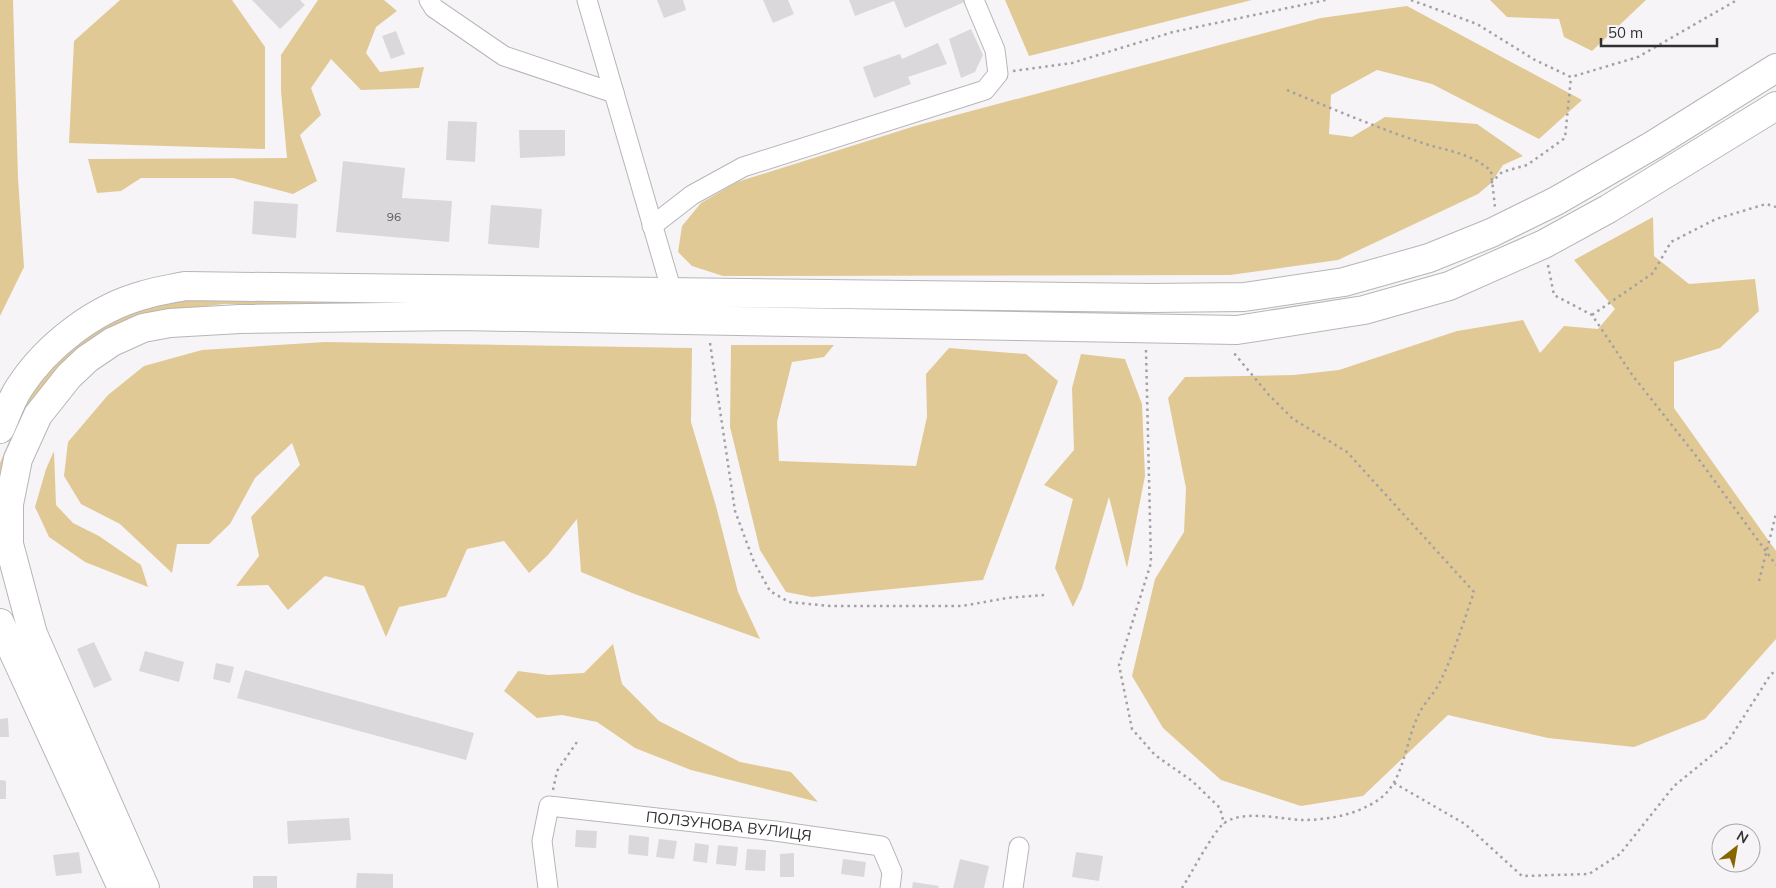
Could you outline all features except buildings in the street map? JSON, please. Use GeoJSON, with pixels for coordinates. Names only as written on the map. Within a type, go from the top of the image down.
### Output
{"type":"FeatureCollection","features":[{"type":"Feature","properties":{"kind":"main road"},"geometry":{"type":"LineString","coordinates":[[0,430],[19,388],[41,360],[73,331],[107,310],[142,295],[185,286],[1151,298],[1244,297],[1344,282],[1429,258],[1491,233],[1556,201],[1776,68]]}},
{"type":"Feature","properties":{"kind":"main road"},"geometry":{"type":"LineString","coordinates":[[145,888],[32,634],[9,544],[9,504],[18,459],[38,415],[69,376],[87,359],[112,342],[143,328],[170,323],[240,319],[460,316],[1237,330],[1364,310],[1449,286],[1544,244],[1608,209],[1776,106]]}},
{"type":"Feature","properties":{"kind":"main road"},"geometry":{"type":"LineString","coordinates":[[0,626],[122,888]]}},
{"type":"Feature","properties":{"kind":"street"},"geometry":{"type":"LineString","coordinates":[[429,0],[434,8],[504,56],[614,93]]}},
{"type":"Feature","properties":{"kind":"street"},"geometry":{"type":"LineString","coordinates":[[587,0],[672,292]]}},
{"type":"Feature","properties":{"kind":"street"},"geometry":{"type":"LineString","coordinates":[[652,226],[692,195],[743,167],[985,90],[998,74],[995,50],[974,0]]}},
{"type":"Feature","properties":{"kind":"street"},"geometry":{"type":"LineString","coordinates":[[548,888],[542,841],[549,806]]}},
{"type":"Feature","properties":{"kind":"street","name":"ПОЛЗУНОВА ВУЛИЦЯ"},"geometry":{"type":"LineString","coordinates":[[549,806],[881,846],[891,880]]}},
{"type":"Feature","properties":{"kind":"street"},"geometry":{"type":"LineString","coordinates":[[1013,888],[1019,848]]}},
{"type":"Feature","properties":{"kind":"path"},"geometry":{"type":"LineString","coordinates":[[998,74],[1072,63],[1173,32],[1326,0]]}},
{"type":"Feature","properties":{"kind":"path"},"geometry":{"type":"LineString","coordinates":[[1411,0],[1477,24],[1535,60],[1571,77],[1638,57],[1736,0]]}},
{"type":"Feature","properties":{"kind":"path"},"geometry":{"type":"LineString","coordinates":[[1491,183],[1502,172],[1527,165],[1564,138],[1571,77]]}},
{"type":"Feature","properties":{"kind":"path"},"geometry":{"type":"LineString","coordinates":[[1287,90],[1345,115],[1418,142],[1478,159],[1491,171],[1491,183],[1496,200],[1491,233]]}},
{"type":"Feature","properties":{"kind":"path"},"geometry":{"type":"LineString","coordinates":[[1592,314],[1653,273],[1671,242],[1716,219],[1766,204],[1776,207]]}},
{"type":"Feature","properties":{"kind":"path"},"geometry":{"type":"LineString","coordinates":[[1544,244],[1554,295],[1592,314],[1633,376],[1697,456],[1776,565]]}},
{"type":"Feature","properties":{"kind":"path"},"geometry":{"type":"LineString","coordinates":[[707,321],[735,511],[754,562],[770,591],[789,602],[830,606],[962,606],[1007,598],[1044,595]]}},
{"type":"Feature","properties":{"kind":"path"},"geometry":{"type":"LineString","coordinates":[[1145,328],[1152,563],[1119,665],[1132,729],[1155,755],[1192,781],[1220,808],[1224,824]]}},
{"type":"Feature","properties":{"kind":"path"},"geometry":{"type":"LineString","coordinates":[[1182,888],[1224,824],[1236,819],[1262,815],[1301,820],[1333,818],[1361,810],[1380,799],[1394,782],[1418,715],[1438,686],[1452,655],[1474,592],[1347,452],[1293,419],[1268,395],[1214,330]]}},
{"type":"Feature","properties":{"kind":"path"},"geometry":{"type":"LineString","coordinates":[[1759,581],[1776,514]]}},
{"type":"Feature","properties":{"kind":"path"},"geometry":{"type":"LineString","coordinates":[[1394,782],[1465,824],[1522,876],[1589,874],[1620,854],[1674,786],[1727,743],[1772,674],[1776,671]]}},
{"type":"Feature","properties":{"kind":"path"},"geometry":{"type":"LineString","coordinates":[[549,806],[557,771],[579,739]]}},
{"type":"Feature","properties":{"kind":"shaded area"},"geometry":{"type":"Polygon","coordinates":[[[0,0],[13,0],[18,178],[24,267],[0,316],[0,0]]]}},
{"type":"Feature","properties":{"kind":"shaded area"},"geometry":{"type":"Polygon","coordinates":[[[120,0],[232,0],[265,47],[265,149],[69,143],[74,41],[120,0]]]}},
{"type":"Feature","properties":{"kind":"shaded area"},"geometry":{"type":"Polygon","coordinates":[[[318,0],[384,0],[397,11],[376,27],[366,53],[380,72],[424,67],[419,88],[361,90],[331,59],[311,88],[321,115],[300,135],[317,181],[293,194],[233,178],[141,178],[121,191],[97,193],[88,159],[287,158],[281,91],[281,55],[318,0]]]}},
{"type":"Feature","properties":{"kind":"shaded area"},"geometry":{"type":"Polygon","coordinates":[[[1005,0],[1252,0],[1029,56],[1005,0]]]}},
{"type":"Feature","properties":{"kind":"shaded area"},"geometry":{"type":"Polygon","coordinates":[[[1490,0],[1646,0],[1592,51],[1564,37],[1559,19],[1507,17],[1490,0]]]}},
{"type":"Feature","properties":{"kind":"shaded area"},"geometry":{"type":"Polygon","coordinates":[[[1407,6],[1582,100],[1539,139],[1432,84],[1377,70],[1331,95],[1329,134],[1352,137],[1385,117],[1477,124],[1523,156],[1503,165],[1491,183],[1478,194],[1338,260],[1230,275],[723,276],[692,266],[678,252],[682,226],[701,203],[737,182],[915,126],[1321,18],[1407,6]]]}},
{"type":"Feature","properties":{"kind":"shaded area"},"geometry":{"type":"Polygon","coordinates":[[[1653,217],[1654,256],[1689,284],[1755,279],[1759,311],[1720,348],[1674,362],[1674,408],[1776,551],[1776,639],[1705,719],[1634,747],[1548,738],[1448,715],[1363,796],[1301,806],[1221,780],[1163,728],[1132,676],[1155,579],[1184,532],[1186,488],[1168,398],[1185,377],[1294,375],[1339,370],[1457,331],[1523,320],[1540,353],[1564,326],[1598,329],[1615,309],[1574,260],[1653,217]]]}},
{"type":"Feature","properties":{"kind":"shaded area"},"geometry":{"type":"Polygon","coordinates":[[[187,298],[632,304],[632,306],[224,304],[172,310],[49,383],[0,565],[0,463],[19,418],[34,391],[73,346],[92,332],[138,308],[187,298]]]}},
{"type":"Feature","properties":{"kind":"shaded area"},"geometry":{"type":"Polygon","coordinates":[[[325,342],[692,348],[691,422],[716,506],[738,592],[760,639],[632,593],[581,572],[577,519],[548,555],[529,573],[504,541],[467,549],[446,597],[399,607],[386,637],[364,586],[325,576],[288,610],[268,585],[236,586],[259,556],[251,517],[300,465],[292,443],[255,478],[230,524],[209,544],[177,544],[172,573],[120,524],[81,504],[64,476],[68,442],[108,395],[144,366],[202,350],[325,342]]]}},
{"type":"Feature","properties":{"kind":"shaded area"},"geometry":{"type":"Polygon","coordinates":[[[731,345],[834,345],[824,357],[792,362],[777,422],[779,461],[916,466],[927,417],[926,374],[949,348],[1026,354],[1058,381],[983,580],[812,597],[786,592],[760,550],[730,427],[731,345]]]}},
{"type":"Feature","properties":{"kind":"shaded area"},"geometry":{"type":"Polygon","coordinates":[[[1081,354],[1125,359],[1142,404],[1145,476],[1127,568],[1109,497],[1082,588],[1073,607],[1055,568],[1073,499],[1044,485],[1074,450],[1072,388],[1081,354]]]}},
{"type":"Feature","properties":{"kind":"shaded area"},"geometry":{"type":"Polygon","coordinates":[[[54,451],[56,505],[73,523],[99,536],[141,565],[148,587],[85,562],[49,537],[35,507],[46,469],[54,451]]]}},
{"type":"Feature","properties":{"kind":"shaded area"},"geometry":{"type":"Polygon","coordinates":[[[613,644],[622,684],[659,721],[740,762],[791,772],[818,802],[691,770],[635,748],[597,722],[562,715],[537,718],[504,691],[518,671],[548,675],[584,673],[613,644]]]}}]}
